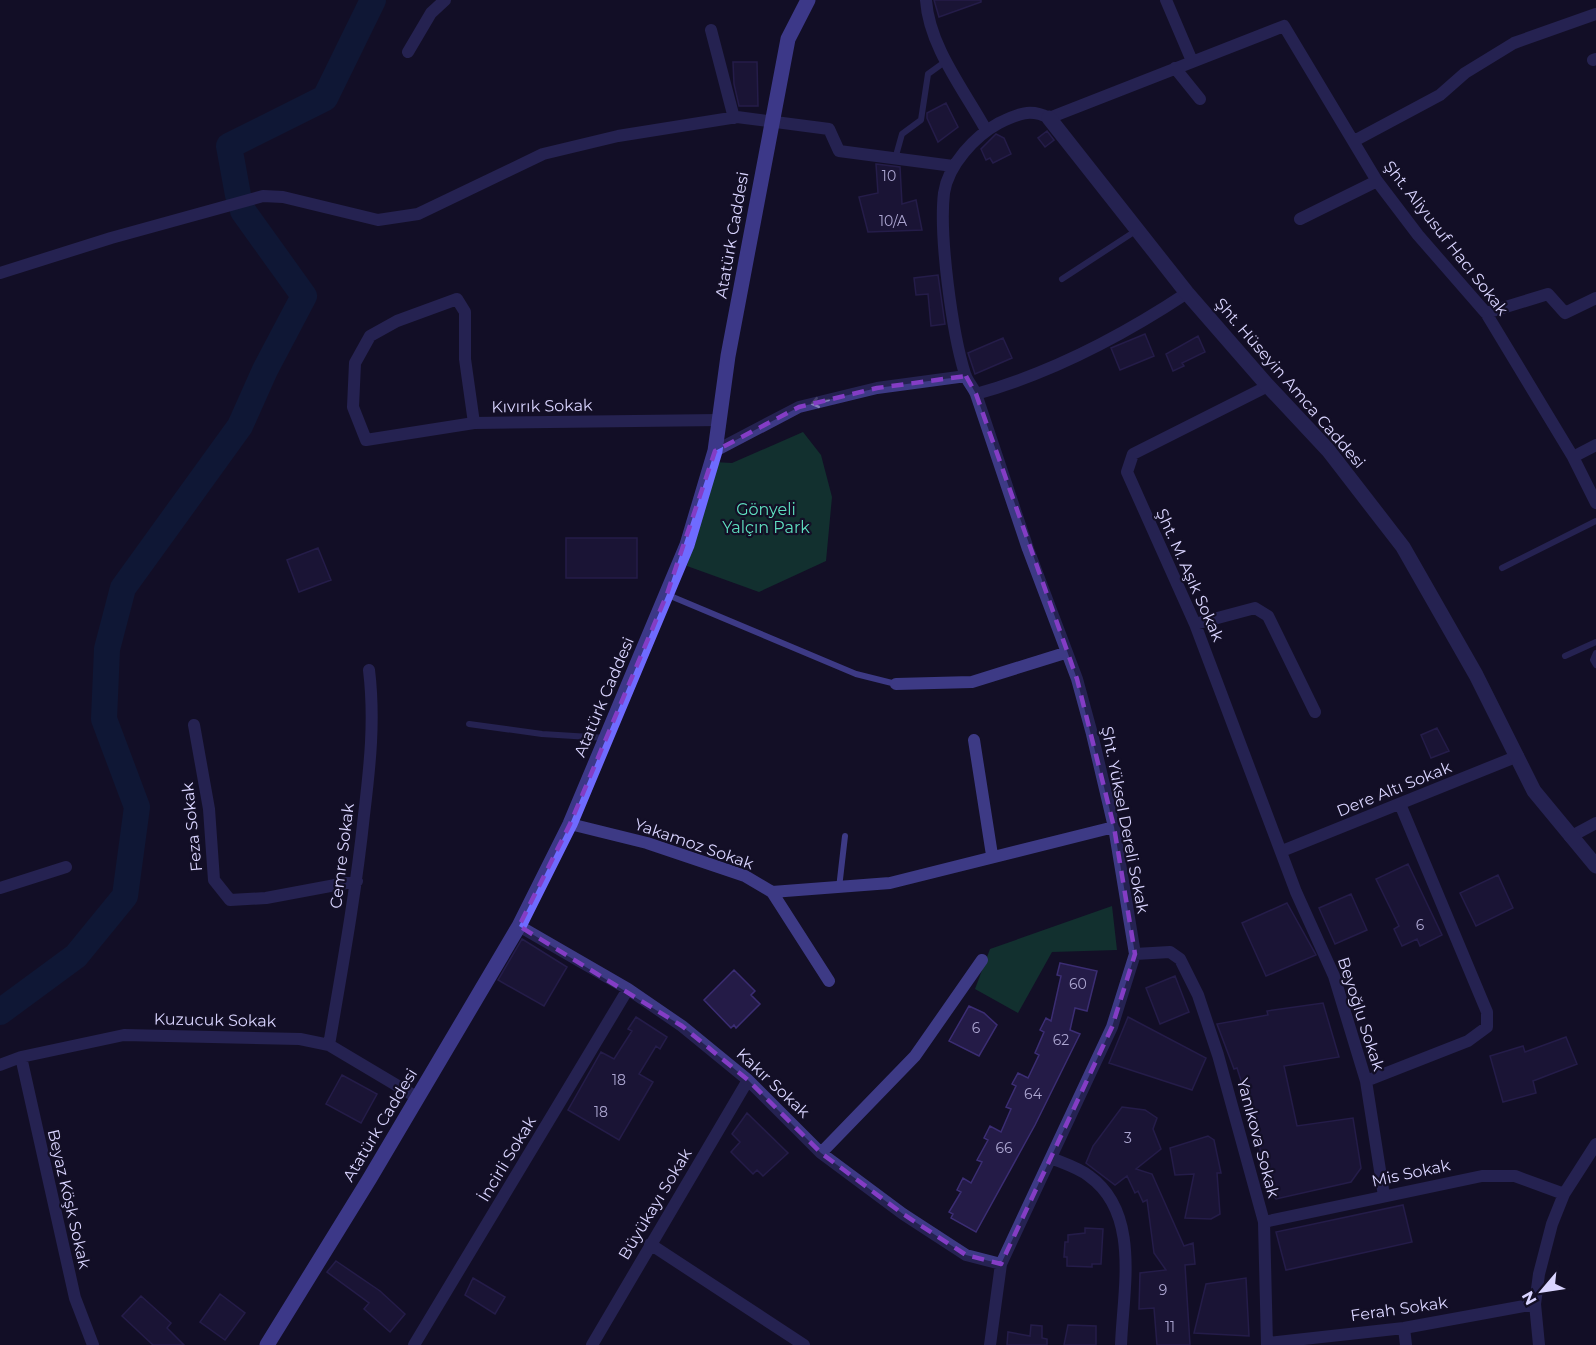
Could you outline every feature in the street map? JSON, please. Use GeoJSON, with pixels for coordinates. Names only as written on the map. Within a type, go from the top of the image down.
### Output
{"type":"FeatureCollection","features":[{"type":"Feature","properties":{"kind":"main road","name":"Atatürk Caddesi"},"geometry":{"type":"LineString","coordinates":[[267,1345],[283,1323],[519,926],[570,824],[687,545],[715,452],[728,357],[788,39],[807,0]]}},
{"type":"Feature","properties":{"kind":"street"},"geometry":{"type":"LineString","coordinates":[[408,52],[431,13],[445,0]]}},
{"type":"Feature","properties":{"kind":"street"},"geometry":{"type":"LineString","coordinates":[[926,0],[927,18],[947,61],[986,130],[1021,113],[1037,111],[1050,118],[1192,61],[1166,0]]}},
{"type":"Feature","properties":{"kind":"street"},"geometry":{"type":"LineString","coordinates":[[1354,141],[1440,95],[1465,73],[1514,43],[1596,14]]}},
{"type":"Feature","properties":{"kind":"street","name":"Şht. Aliyusuf Hacı Sokak"},"geometry":{"type":"LineString","coordinates":[[1192,61],[1284,26],[1377,181],[1418,235],[1486,313],[1573,457],[1596,503]]}},
{"type":"Feature","properties":{"kind":"street"},"geometry":{"type":"LineString","coordinates":[[711,30],[734,118]]}},
{"type":"Feature","properties":{"kind":"street"},"geometry":{"type":"LineString","coordinates":[[1175,68],[1200,99]]}},
{"type":"Feature","properties":{"kind":"street"},"geometry":{"type":"LineString","coordinates":[[0,273],[111,238],[263,196],[283,197],[378,220],[418,214],[543,154],[618,136],[734,118],[829,129],[839,151],[953,166]]}},
{"type":"Feature","properties":{"kind":"street","name":"Şht. Hüseyin Amca Caddesi"},"geometry":{"type":"LineString","coordinates":[[1050,118],[1187,292],[1268,386],[1328,450],[1403,547],[1476,675],[1534,791],[1596,866]]}},
{"type":"Feature","properties":{"kind":"street","name":"Şht. Yüksel Dereli Sokak"},"geometry":{"type":"LineString","coordinates":[[986,130],[953,166],[944,192],[945,248],[956,334],[966,376],[976,394],[1065,653],[1077,679],[1113,826],[1135,954],[1112,1027],[1001,1264],[990,1345]]}},
{"type":"Feature","properties":{"kind":"street"},"geometry":{"type":"LineString","coordinates":[[1300,219],[1377,181]]}},
{"type":"Feature","properties":{"kind":"street"},"geometry":{"type":"LineString","coordinates":[[976,394],[1018,382],[1131,329],[1187,292]]}},
{"type":"Feature","properties":{"kind":"street"},"geometry":{"type":"LineString","coordinates":[[1486,313],[1548,294],[1565,313],[1596,298]]}},
{"type":"Feature","properties":{"kind":"street","name":"Kıvırık Sokak"},"geometry":{"type":"LineString","coordinates":[[474,423],[465,359],[465,312],[457,299],[397,321],[370,336],[355,363],[353,407],[366,440],[474,423],[720,420]]}},
{"type":"Feature","properties":{"kind":"street"},"geometry":{"type":"LineString","coordinates":[[715,452],[799,406],[877,388],[966,376]]}},
{"type":"Feature","properties":{"kind":"street","name":"Şht. M. Aşık Sokak"},"geometry":{"type":"LineString","coordinates":[[1268,386],[1132,454],[1127,472],[1195,624],[1282,851]]}},
{"type":"Feature","properties":{"kind":"street"},"geometry":{"type":"LineString","coordinates":[[1573,457],[1596,445]]}},
{"type":"Feature","properties":{"kind":"street"},"geometry":{"type":"LineString","coordinates":[[1195,624],[1255,608],[1268,616],[1315,712]]}},
{"type":"Feature","properties":{"kind":"street"},"geometry":{"type":"LineString","coordinates":[[896,684],[972,682],[1065,653]]}},
{"type":"Feature","properties":{"kind":"street","name":"Cemre Sokak"},"geometry":{"type":"LineString","coordinates":[[329,1045],[357,881],[374,710],[369,670]]}},
{"type":"Feature","properties":{"kind":"street","name":"Feza Sokak"},"geometry":{"type":"LineString","coordinates":[[194,725],[209,809],[214,880],[230,900],[266,898],[357,881]]}},
{"type":"Feature","properties":{"kind":"street"},"geometry":{"type":"LineString","coordinates":[[974,740],[992,855]]}},
{"type":"Feature","properties":{"kind":"street","name":"Dere Altı Sokak"},"geometry":{"type":"LineString","coordinates":[[1282,851],[1518,756]]}},
{"type":"Feature","properties":{"kind":"street"},"geometry":{"type":"LineString","coordinates":[[1366,1081],[1468,1041],[1486,1028],[1487,1012],[1400,804]]}},
{"type":"Feature","properties":{"kind":"street"},"geometry":{"type":"LineString","coordinates":[[1570,837],[1596,823]]}},
{"type":"Feature","properties":{"kind":"street","name":"Yakamoz Sokak"},"geometry":{"type":"LineString","coordinates":[[570,824],[647,843],[745,876],[772,892],[829,981]]}},
{"type":"Feature","properties":{"kind":"street"},"geometry":{"type":"LineString","coordinates":[[772,892],[890,883],[992,855],[1113,826]]}},
{"type":"Feature","properties":{"kind":"street","name":"Beyoğlu Sokak"},"geometry":{"type":"LineString","coordinates":[[1282,851],[1296,892],[1334,976],[1366,1081],[1384,1196]]}},
{"type":"Feature","properties":{"kind":"street"},"geometry":{"type":"LineString","coordinates":[[0,888],[66,867]]}},
{"type":"Feature","properties":{"kind":"street","name":"Kakır Sokak"},"geometry":{"type":"LineString","coordinates":[[519,926],[628,989],[682,1026],[748,1080],[821,1153],[903,1214],[966,1256],[1001,1264]]}},
{"type":"Feature","properties":{"kind":"street","name":"Yanıkova Sokak"},"geometry":{"type":"LineString","coordinates":[[1135,954],[1170,952],[1180,959],[1198,995],[1218,1055],[1264,1222],[1267,1344]]}},
{"type":"Feature","properties":{"kind":"street"},"geometry":{"type":"LineString","coordinates":[[821,1153],[915,1056],[981,960]]}},
{"type":"Feature","properties":{"kind":"street","name":"İncirli Sokak"},"geometry":{"type":"LineString","coordinates":[[414,1345],[628,989]]}},
{"type":"Feature","properties":{"kind":"street","name":"Kuzucuk Sokak"},"geometry":{"type":"LineString","coordinates":[[0,1065],[21,1057],[124,1035],[300,1039],[329,1045],[418,1098]]}},
{"type":"Feature","properties":{"kind":"street","name":"Beyaz Köşk Sokak"},"geometry":{"type":"LineString","coordinates":[[21,1057],[75,1298],[93,1345]]}},
{"type":"Feature","properties":{"kind":"street","name":"Büyükayı Sokak"},"geometry":{"type":"LineString","coordinates":[[592,1345],[748,1080]]}},
{"type":"Feature","properties":{"kind":"street"},"geometry":{"type":"LineString","coordinates":[[1539,1345],[1535,1304],[1539,1274],[1564,1194],[1596,1144]]}},
{"type":"Feature","properties":{"kind":"street"},"geometry":{"type":"LineString","coordinates":[[1051,1158],[1088,1175],[1110,1195],[1121,1217],[1125,1251],[1121,1345]]}},
{"type":"Feature","properties":{"kind":"street","name":"Mis Sokak"},"geometry":{"type":"LineString","coordinates":[[1264,1222],[1482,1176],[1515,1176],[1564,1194]]}},
{"type":"Feature","properties":{"kind":"street"},"geometry":{"type":"LineString","coordinates":[[650,1245],[804,1345]]}},
{"type":"Feature","properties":{"kind":"street","name":"Ferah Sokak"},"geometry":{"type":"LineString","coordinates":[[1267,1344],[1404,1328],[1535,1304]]}},
{"type":"Feature","properties":{"kind":"street"},"geometry":{"type":"LineString","coordinates":[[1404,1328],[1406,1345]]}},
{"type":"Feature","properties":{"kind":"lane"},"geometry":{"type":"LineString","coordinates":[[895,159],[902,134],[921,120],[928,74],[947,61]]}},
{"type":"Feature","properties":{"kind":"lane"},"geometry":{"type":"LineString","coordinates":[[1062,279],[1138,230]]}},
{"type":"Feature","properties":{"kind":"lane"},"geometry":{"type":"LineString","coordinates":[[1502,568],[1596,521]]}},
{"type":"Feature","properties":{"kind":"lane"},"geometry":{"type":"LineString","coordinates":[[667,594],[856,674],[896,684]]}},
{"type":"Feature","properties":{"kind":"lane"},"geometry":{"type":"LineString","coordinates":[[1565,656],[1596,642]]}},
{"type":"Feature","properties":{"kind":"lane"},"geometry":{"type":"LineString","coordinates":[[1596,653],[1593,660],[1596,665]]}},
{"type":"Feature","properties":{"kind":"lane"},"geometry":{"type":"LineString","coordinates":[[469,724],[501,730],[607,738]]}},
{"type":"Feature","properties":{"kind":"lane"},"geometry":{"type":"LineString","coordinates":[[839,888],[845,836]]}},
{"type":"Feature","properties":{"kind":"highlighted area"},"geometry":{"type":"Polygon","coordinates":[[[966,376],[976,394],[1077,679],[1114,827],[1135,954],[1112,1027],[1001,1264],[966,1255],[903,1214],[821,1153],[748,1080],[682,1026],[519,926],[570,824],[667,594],[715,451],[799,407],[877,388],[966,376]]]}},
{"type":"Feature","properties":{"kind":"green space","name":"Gönyeli Yalçın Park"},"geometry":{"type":"Polygon","coordinates":[[[803,432],[821,455],[832,497],[826,561],[759,592],[687,566],[713,462],[732,463],[803,432]]]}},
{"type":"Feature","properties":{"kind":"green space"},"geometry":{"type":"Polygon","coordinates":[[[1112,906],[1117,950],[1052,952],[1018,1013],[975,989],[990,949],[1112,906]]]}},
{"type":"Feature","properties":{"kind":"building"},"geometry":{"type":"Polygon","coordinates":[[[934,0],[981,0],[981,2],[939,17],[934,0]]]}},
{"type":"Feature","properties":{"kind":"building"},"geometry":{"type":"Polygon","coordinates":[[[733,62],[757,62],[758,106],[739,106],[734,84],[733,62]]]}},
{"type":"Feature","properties":{"kind":"building"},"geometry":{"type":"Polygon","coordinates":[[[946,103],[958,127],[938,142],[927,113],[946,103]]]}},
{"type":"Feature","properties":{"kind":"building"},"geometry":{"type":"Polygon","coordinates":[[[1047,131],[1054,140],[1045,147],[1038,138],[1047,131]]]}},
{"type":"Feature","properties":{"kind":"building"},"geometry":{"type":"Polygon","coordinates":[[[996,134],[1004,138],[1011,154],[993,163],[990,158],[986,160],[981,149],[996,134]]]}},
{"type":"Feature","properties":{"kind":"building"},"geometry":{"type":"Polygon","coordinates":[[[876,164],[900,167],[902,204],[916,200],[922,230],[868,232],[859,197],[878,193],[876,164]]]}},
{"type":"Feature","properties":{"kind":"building"},"geometry":{"type":"Polygon","coordinates":[[[938,275],[945,324],[931,326],[928,294],[916,295],[914,278],[938,275]]]}},
{"type":"Feature","properties":{"kind":"building"},"geometry":{"type":"Polygon","coordinates":[[[1145,334],[1154,356],[1120,370],[1111,348],[1145,334]]]}},
{"type":"Feature","properties":{"kind":"building"},"geometry":{"type":"Polygon","coordinates":[[[1198,336],[1205,352],[1182,363],[1184,366],[1173,371],[1166,354],[1198,336]]]}},
{"type":"Feature","properties":{"kind":"building"},"geometry":{"type":"Polygon","coordinates":[[[1003,338],[1012,358],[975,374],[968,353],[1003,338]]]}},
{"type":"Feature","properties":{"kind":"building"},"geometry":{"type":"Polygon","coordinates":[[[566,538],[637,538],[637,578],[566,578],[566,538]]]}},
{"type":"Feature","properties":{"kind":"building"},"geometry":{"type":"Polygon","coordinates":[[[318,548],[331,580],[299,592],[287,560],[318,548]]]}},
{"type":"Feature","properties":{"kind":"building"},"geometry":{"type":"Polygon","coordinates":[[[1437,728],[1449,751],[1431,758],[1421,735],[1437,728]]]}},
{"type":"Feature","properties":{"kind":"building"},"geometry":{"type":"Polygon","coordinates":[[[1408,864],[1442,935],[1420,946],[1417,939],[1402,946],[1394,929],[1399,926],[1376,879],[1408,864]]]}},
{"type":"Feature","properties":{"kind":"building"},"geometry":{"type":"Polygon","coordinates":[[[1498,875],[1513,908],[1476,926],[1460,893],[1498,875]]]}},
{"type":"Feature","properties":{"kind":"building"},"geometry":{"type":"Polygon","coordinates":[[[1351,894],[1367,930],[1335,944],[1319,908],[1351,894]]]}},
{"type":"Feature","properties":{"kind":"building"},"geometry":{"type":"Polygon","coordinates":[[[1287,903],[1316,955],[1266,976],[1242,923],[1287,903]]]}},
{"type":"Feature","properties":{"kind":"building"},"geometry":{"type":"Polygon","coordinates":[[[522,939],[567,967],[544,1006],[498,980],[522,939]]]}},
{"type":"Feature","properties":{"kind":"building"},"geometry":{"type":"Polygon","coordinates":[[[1060,963],[1097,971],[1087,1011],[1075,1008],[1070,1030],[1080,1034],[1035,1125],[976,1232],[951,1218],[953,1214],[949,1212],[961,1192],[957,1190],[963,1178],[971,1183],[982,1162],[977,1160],[988,1140],[984,1138],[990,1126],[1001,1132],[1011,1109],[1006,1107],[1016,1086],[1012,1084],[1018,1073],[1028,1078],[1039,1055],[1035,1053],[1044,1032],[1040,1030],[1046,1018],[1051,1021],[1061,976],[1057,975],[1060,963]]]}},
{"type":"Feature","properties":{"kind":"building"},"geometry":{"type":"Polygon","coordinates":[[[734,970],[755,991],[751,995],[760,1004],[736,1028],[734,1025],[731,1028],[704,1000],[734,970]]]}},
{"type":"Feature","properties":{"kind":"building"},"geometry":{"type":"Polygon","coordinates":[[[1175,976],[1189,1012],[1160,1024],[1146,988],[1175,976]]]}},
{"type":"Feature","properties":{"kind":"building"},"geometry":{"type":"Polygon","coordinates":[[[1323,1003],[1339,1057],[1284,1066],[1297,1126],[1353,1118],[1361,1168],[1351,1182],[1276,1199],[1265,1186],[1256,1120],[1254,1121],[1237,1068],[1234,1069],[1217,1024],[1268,1015],[1267,1011],[1323,1003]]]}},
{"type":"Feature","properties":{"kind":"building"},"geometry":{"type":"Polygon","coordinates":[[[969,1006],[984,1013],[997,1025],[979,1056],[949,1041],[969,1006]]]}},
{"type":"Feature","properties":{"kind":"building"},"geometry":{"type":"Polygon","coordinates":[[[636,1017],[667,1037],[660,1049],[656,1046],[639,1074],[653,1082],[619,1140],[568,1110],[601,1052],[614,1059],[632,1031],[628,1029],[636,1017]]]}},
{"type":"Feature","properties":{"kind":"building"},"geometry":{"type":"Polygon","coordinates":[[[1128,1017],[1206,1058],[1192,1090],[1109,1063],[1128,1017]]]}},
{"type":"Feature","properties":{"kind":"building"},"geometry":{"type":"Polygon","coordinates":[[[1566,1037],[1577,1064],[1533,1081],[1536,1093],[1503,1102],[1490,1056],[1523,1046],[1525,1052],[1566,1037]]]}},
{"type":"Feature","properties":{"kind":"building"},"geometry":{"type":"Polygon","coordinates":[[[342,1075],[377,1094],[361,1123],[326,1104],[342,1075]]]}},
{"type":"Feature","properties":{"kind":"building"},"geometry":{"type":"Polygon","coordinates":[[[1122,1107],[1145,1110],[1157,1118],[1153,1129],[1161,1149],[1136,1169],[1152,1174],[1184,1246],[1193,1243],[1195,1264],[1185,1265],[1190,1345],[1157,1345],[1154,1308],[1139,1309],[1140,1273],[1166,1270],[1154,1253],[1147,1200],[1143,1202],[1138,1191],[1135,1193],[1127,1176],[1115,1185],[1086,1163],[1093,1146],[1122,1107]]]}},
{"type":"Feature","properties":{"kind":"building"},"geometry":{"type":"Polygon","coordinates":[[[747,1113],[788,1153],[763,1176],[757,1170],[753,1174],[731,1152],[740,1142],[732,1134],[747,1113]]]}},
{"type":"Feature","properties":{"kind":"building"},"geometry":{"type":"Polygon","coordinates":[[[1208,1136],[1214,1140],[1221,1173],[1217,1173],[1220,1214],[1211,1219],[1185,1218],[1194,1174],[1175,1175],[1170,1148],[1208,1136]]]}},
{"type":"Feature","properties":{"kind":"building"},"geometry":{"type":"Polygon","coordinates":[[[1403,1205],[1412,1242],[1286,1270],[1276,1232],[1403,1205]]]}},
{"type":"Feature","properties":{"kind":"building"},"geometry":{"type":"Polygon","coordinates":[[[1085,1228],[1103,1229],[1101,1264],[1092,1264],[1092,1267],[1067,1266],[1067,1257],[1064,1257],[1068,1235],[1085,1233],[1085,1228]]]}},
{"type":"Feature","properties":{"kind":"building"},"geometry":{"type":"Polygon","coordinates":[[[336,1261],[380,1291],[405,1314],[390,1332],[364,1309],[369,1303],[327,1272],[336,1261]]]}},
{"type":"Feature","properties":{"kind":"building"},"geometry":{"type":"Polygon","coordinates":[[[473,1278],[505,1297],[495,1314],[465,1295],[473,1278]]]}},
{"type":"Feature","properties":{"kind":"building"},"geometry":{"type":"Polygon","coordinates":[[[1246,1278],[1249,1336],[1194,1333],[1206,1284],[1246,1278]]]}},
{"type":"Feature","properties":{"kind":"building"},"geometry":{"type":"Polygon","coordinates":[[[220,1294],[245,1313],[225,1340],[200,1322],[220,1294]]]}},
{"type":"Feature","properties":{"kind":"building"},"geometry":{"type":"Polygon","coordinates":[[[141,1296],[171,1323],[167,1328],[184,1345],[153,1345],[122,1316],[141,1296]]]}},
{"type":"Feature","properties":{"kind":"building"},"geometry":{"type":"Polygon","coordinates":[[[1031,1325],[1042,1326],[1042,1338],[1047,1339],[1047,1345],[1007,1345],[1008,1332],[1030,1336],[1031,1325]]]}},
{"type":"Feature","properties":{"kind":"building"},"geometry":{"type":"Polygon","coordinates":[[[1068,1325],[1096,1326],[1096,1345],[1064,1345],[1068,1325]]]}},
{"type":"Feature","properties":{"kind":"waterway"},"geometry":{"type":"LineString","coordinates":[[238,195],[229,146],[325,98],[373,0]]}},
{"type":"Feature","properties":{"kind":"waterway"},"geometry":{"type":"LineString","coordinates":[[0,1012],[76,956],[125,896],[137,807],[104,719],[107,649],[123,588],[240,426],[265,370],[304,296],[243,211]]}}]}
